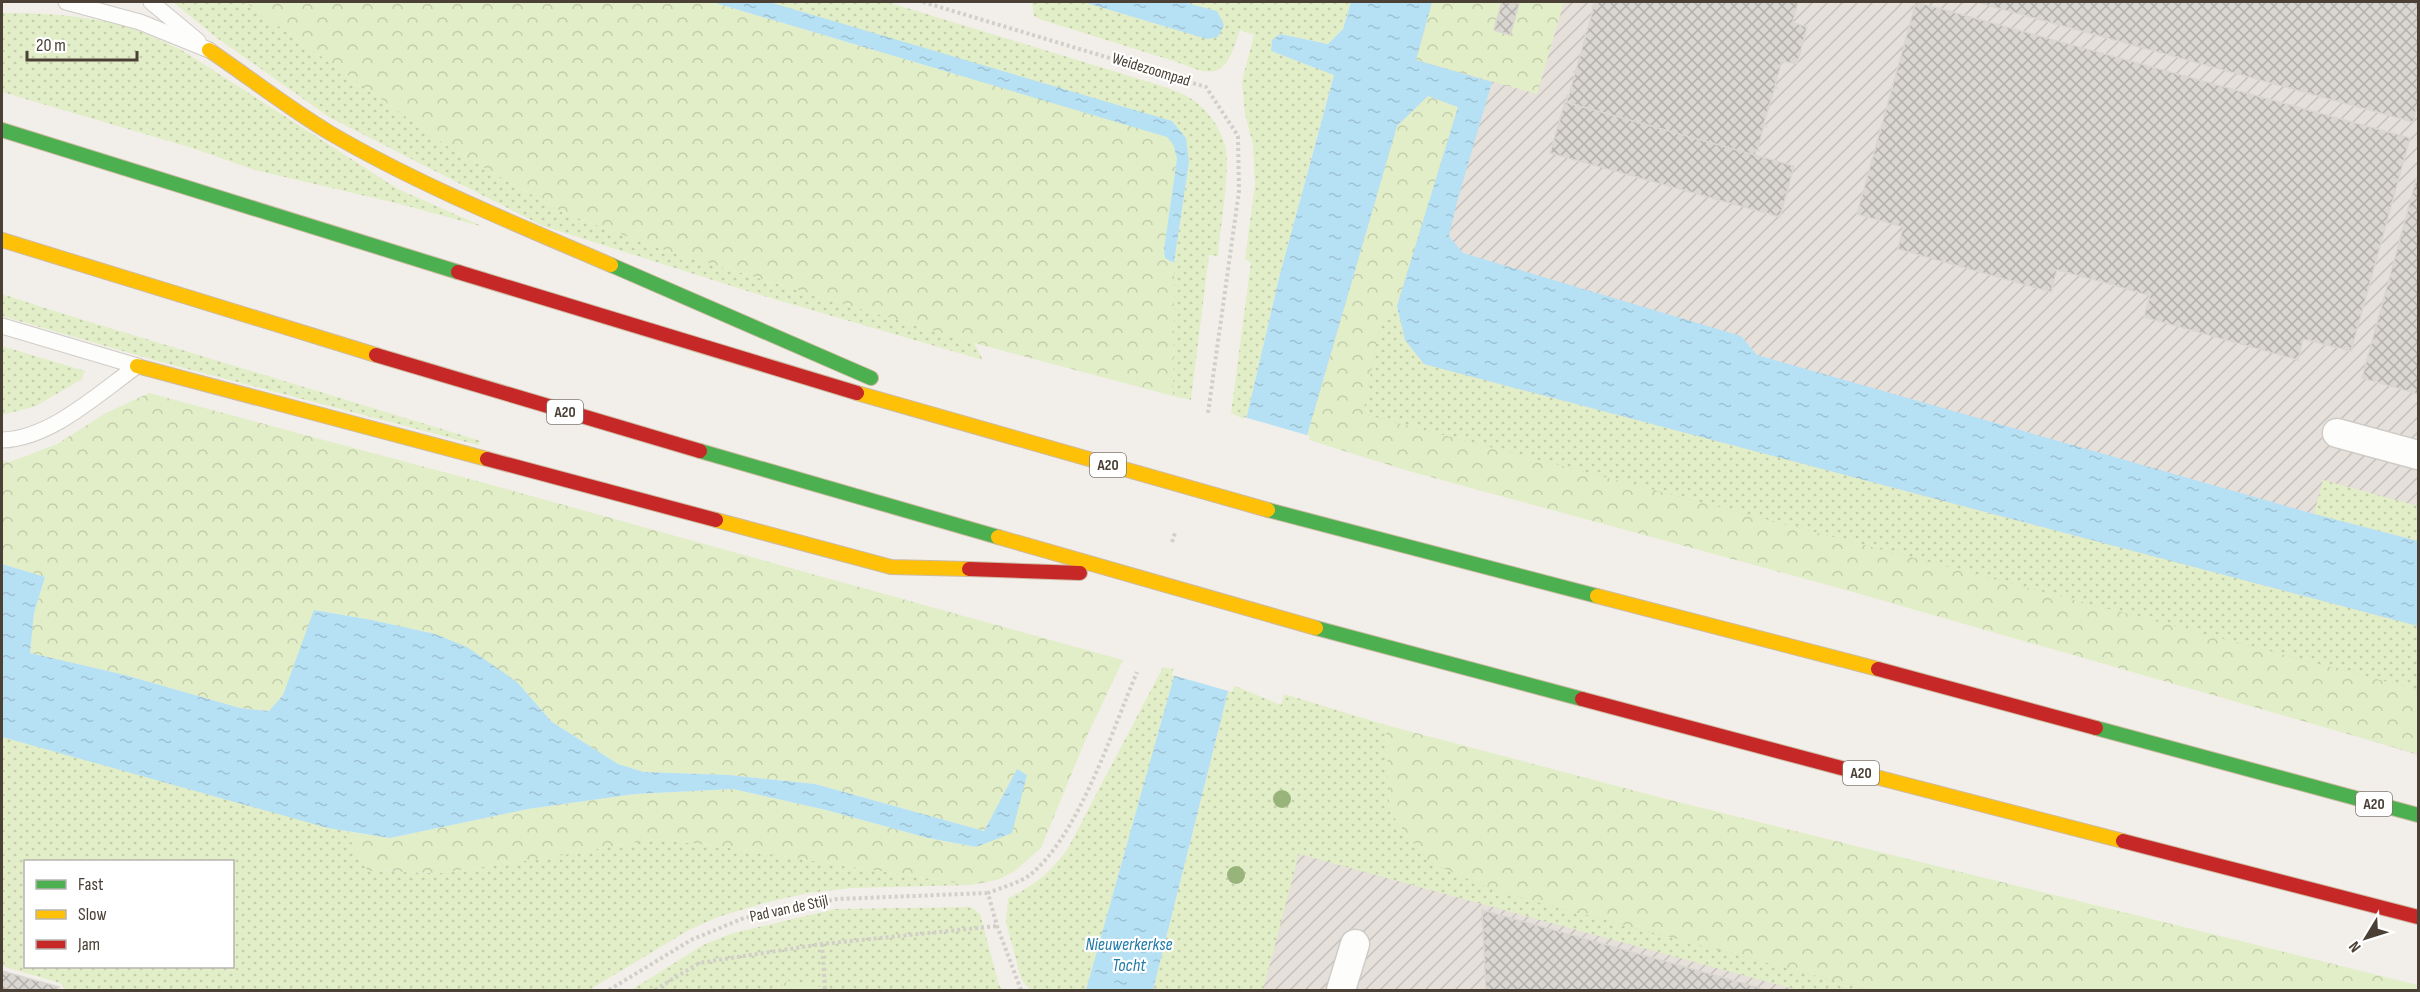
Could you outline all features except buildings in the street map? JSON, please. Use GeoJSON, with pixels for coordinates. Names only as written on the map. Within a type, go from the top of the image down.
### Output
{"type":"FeatureCollection","features":[{"type":"Feature","properties":{"kind":"highway","name":"A20"},"geometry":{"type":"LineString","coordinates":[[209,50],[328,132],[398,170],[461,200],[1008,437]]}},
{"type":"Feature","properties":{"kind":"highway","name":"A20"},"geometry":{"type":"LineString","coordinates":[[2,130],[551,301],[1008,437],[1331,526],[1984,696],[2330,793],[2418,815]]}},
{"type":"Feature","properties":{"kind":"highway","name":"A20"},"geometry":{"type":"LineString","coordinates":[[2,240],[499,392],[1304,625],[1966,801],[2418,917]]}},
{"type":"Feature","properties":{"kind":"highway","name":"A20"},"geometry":{"type":"LineString","coordinates":[[137,366],[891,567],[1131,575]]}},
{"type":"Feature","properties":{"kind":"street"},"geometry":{"type":"LineString","coordinates":[[2337,434],[2418,455]]}},
{"type":"Feature","properties":{"kind":"street"},"geometry":{"type":"LineString","coordinates":[[1341,990],[1355,944]]}},
{"type":"Feature","properties":{"kind":"lane","name":"A20"},"geometry":{"type":"LineString","coordinates":[[66,2],[140,22],[209,50]]}},
{"type":"Feature","properties":{"kind":"lane","name":"A20"},"geometry":{"type":"LineString","coordinates":[[151,2],[209,50]]}},
{"type":"Feature","properties":{"kind":"lane","name":"A20"},"geometry":{"type":"LineString","coordinates":[[2,326],[137,366]]}},
{"type":"Feature","properties":{"kind":"lane"},"geometry":{"type":"LineString","coordinates":[[2,440],[16,440],[54,426],[137,366]]}},
{"type":"Feature","properties":{"kind":"path","name":"Weidezoompad"},"geometry":{"type":"LineString","coordinates":[[922,2],[1206,87],[1238,136],[1239,191],[1208,413]]}},
{"type":"Feature","properties":{"kind":"path"},"geometry":{"type":"LineString","coordinates":[[1172,542],[1175,533]]}},
{"type":"Feature","properties":{"kind":"path"},"geometry":{"type":"LineString","coordinates":[[1021,990],[997,926],[988,893],[1029,876],[1063,838],[1087,792],[1137,672]]}},
{"type":"Feature","properties":{"kind":"path","name":"Pad van de Stijl"},"geometry":{"type":"LineString","coordinates":[[609,990],[692,940],[744,918],[837,899],[988,893]]}},
{"type":"Feature","properties":{"kind":"path"},"geometry":{"type":"LineString","coordinates":[[655,990],[699,963],[822,944],[997,926]]}},
{"type":"Feature","properties":{"kind":"path"},"geometry":{"type":"LineString","coordinates":[[822,944],[825,990]]}},
{"type":"Feature","properties":{"kind":"shaded area"},"geometry":{"type":"Polygon","coordinates":[[[1384,2],[2418,2],[2418,755],[1269,404],[1384,2]]]}},
{"type":"Feature","properties":{"kind":"shaded area"},"geometry":{"type":"Polygon","coordinates":[[[1276,812],[2040,990],[1233,990],[1276,812]]]}},
{"type":"Feature","properties":{"kind":"green space"},"geometry":{"type":"Polygon","coordinates":[[[173,2],[245,2],[453,150],[564,213],[658,248],[974,343],[983,360],[757,294],[543,226],[329,117],[217,38],[173,2]]]}},
{"type":"Feature","properties":{"kind":"green space"},"geometry":{"type":"Polygon","coordinates":[[[245,2],[712,2],[1167,137],[1173,144],[1177,158],[1164,249],[1165,258],[1174,263],[1173,396],[974,343],[658,248],[564,213],[453,150],[245,2]]]}},
{"type":"Feature","properties":{"kind":"green space"},"geometry":{"type":"Polygon","coordinates":[[[769,2],[887,2],[1159,85],[1185,95],[1204,110],[1215,123],[1222,137],[1227,155],[1227,168],[1218,256],[1209,255],[1191,400],[1173,396],[1174,263],[1189,162],[769,2]]]}},
{"type":"Feature","properties":{"kind":"green space"},"geometry":{"type":"Polygon","coordinates":[[[1032,2],[1083,2],[1207,39],[1217,11],[1183,2],[1351,2],[1343,29],[1328,44],[1280,34],[1271,51],[1334,74],[1279,278],[1246,420],[1231,413],[1251,262],[1245,259],[1255,184],[1253,145],[1245,114],[1242,81],[1254,35],[1240,30],[1226,64],[1220,69],[1203,71],[1042,20],[1034,16],[1032,2]]]}},
{"type":"Feature","properties":{"kind":"green space"},"geometry":{"type":"Polygon","coordinates":[[[1432,2],[1564,2],[1537,94],[1416,60],[1432,2]]]}},
{"type":"Feature","properties":{"kind":"green space"},"geometry":{"type":"Polygon","coordinates":[[[2,13],[47,14],[91,19],[128,27],[151,36],[180,49],[398,189],[484,227],[400,204],[255,170],[189,147],[2,92],[2,13]]]}},
{"type":"Feature","properties":{"kind":"green space"},"geometry":{"type":"Polygon","coordinates":[[[1428,96],[1458,107],[1397,306],[1379,328],[1363,414],[2418,690],[2418,754],[1846,590],[1405,470],[1306,439],[1397,126],[1428,96]]]}},
{"type":"Feature","properties":{"kind":"green space"},"geometry":{"type":"Polygon","coordinates":[[[2,294],[481,441],[478,445],[161,362],[2,316],[2,294]]]}},
{"type":"Feature","properties":{"kind":"green space"},"geometry":{"type":"Polygon","coordinates":[[[1397,306],[1405,340],[1424,364],[2418,626],[2418,690],[1363,414],[1379,328],[1397,306]]]}},
{"type":"Feature","properties":{"kind":"green space"},"geometry":{"type":"Polygon","coordinates":[[[2,346],[85,371],[82,379],[36,406],[2,415],[2,346]]]}},
{"type":"Feature","properties":{"kind":"green space"},"geometry":{"type":"Polygon","coordinates":[[[149,393],[492,485],[1123,660],[1087,736],[1041,848],[1015,871],[997,880],[971,885],[716,846],[655,839],[439,873],[368,871],[345,831],[390,838],[528,809],[635,794],[733,789],[826,810],[928,838],[976,847],[1027,775],[1017,769],[984,831],[815,784],[729,775],[644,772],[618,764],[552,722],[517,682],[435,634],[315,610],[283,695],[269,711],[240,708],[125,675],[29,653],[34,613],[45,577],[2,564],[2,461],[10,462],[57,444],[106,413],[149,393]]]}},
{"type":"Feature","properties":{"kind":"green space"},"geometry":{"type":"Polygon","coordinates":[[[2323,480],[2418,506],[2418,541],[2314,514],[2323,480]]]}},
{"type":"Feature","properties":{"kind":"green space"},"geometry":{"type":"Polygon","coordinates":[[[1163,667],[1176,670],[1086,990],[1030,990],[1021,979],[1006,922],[1008,898],[1041,878],[1067,850],[1163,667]]]}},
{"type":"Feature","properties":{"kind":"green space"},"geometry":{"type":"Polygon","coordinates":[[[1230,684],[1281,705],[1284,694],[1386,725],[1390,811],[1429,862],[1496,891],[1870,990],[1797,990],[1299,854],[1263,990],[1153,990],[1230,684]]]}},
{"type":"Feature","properties":{"kind":"green space"},"geometry":{"type":"Polygon","coordinates":[[[1386,725],[1666,799],[2418,985],[2418,990],[1870,990],[1496,891],[1429,862],[1390,811],[1386,725]]]}},
{"type":"Feature","properties":{"kind":"green space"},"geometry":{"type":"Polygon","coordinates":[[[2,737],[345,831],[368,871],[439,873],[655,839],[716,846],[971,885],[851,888],[808,893],[768,902],[718,917],[689,930],[589,990],[67,990],[60,983],[2,966],[2,737]]]}},
{"type":"Feature","properties":{"kind":"green space"},"geometry":{"type":"Polygon","coordinates":[[[971,907],[980,914],[999,985],[1003,990],[631,990],[703,945],[733,933],[835,909],[971,907]]]}},
{"type":"Feature","properties":{"kind":"green space"},"geometry":{"type":"Polygon","coordinates":[[[788,981],[837,990],[773,990],[788,981]]]}},
{"type":"Feature","properties":{"kind":"water"},"geometry":{"type":"Polygon","coordinates":[[[712,2],[769,2],[1172,121],[1186,138],[1189,162],[1174,263],[1165,258],[1164,249],[1177,158],[1173,144],[1167,137],[712,2]]]}},
{"type":"Feature","properties":{"kind":"water"},"geometry":{"type":"Polygon","coordinates":[[[1083,2],[1183,2],[1217,11],[1224,25],[1218,37],[1207,39],[1083,2]]]}},
{"type":"Feature","properties":{"kind":"water","name":"Nieuwerkerkse Tocht"},"geometry":{"type":"Polygon","coordinates":[[[1351,2],[1432,2],[1416,60],[1492,82],[1449,236],[1463,253],[1741,336],[1757,355],[2314,514],[2418,541],[2418,626],[1424,364],[1405,340],[1397,306],[1458,107],[1428,96],[1397,126],[1306,439],[1230,684],[1153,990],[1086,990],[1246,420],[1279,278],[1334,75],[1271,51],[1272,40],[1280,34],[1328,44],[1343,29],[1351,2]]]}},
{"type":"Feature","properties":{"kind":"water"},"geometry":{"type":"Polygon","coordinates":[[[2,564],[45,577],[34,613],[30,653],[125,675],[240,708],[269,711],[283,695],[314,610],[435,634],[467,647],[517,682],[552,722],[618,764],[644,772],[729,775],[815,784],[984,831],[1017,769],[1027,775],[1012,833],[976,847],[928,838],[826,810],[733,789],[635,794],[528,809],[390,838],[328,828],[2,737],[2,564]]]}},
{"type":"Feature","properties":{"kind":"pier"},"geometry":{"type":"Polygon","coordinates":[[[1244,417],[1310,436],[1232,692],[1172,675],[1244,417]]]}},
{"type":"Feature","properties":{"kind":"traffic: fast"},"geometry":{"type":"LineString","coordinates":[[2,130],[458,272]]}},
{"type":"Feature","properties":{"kind":"traffic: fast"},"geometry":{"type":"LineString","coordinates":[[611,265],[871,378]]}},
{"type":"Feature","properties":{"kind":"traffic: fast"},"geometry":{"type":"LineString","coordinates":[[700,451],[998,537]]}},
{"type":"Feature","properties":{"kind":"traffic: fast"},"geometry":{"type":"LineString","coordinates":[[1268,510],[1597,596]]}},
{"type":"Feature","properties":{"kind":"traffic: fast"},"geometry":{"type":"LineString","coordinates":[[1316,628],[1582,699]]}},
{"type":"Feature","properties":{"kind":"traffic: fast"},"geometry":{"type":"LineString","coordinates":[[2096,728],[2418,815]]}},
{"type":"Feature","properties":{"kind":"traffic: slow"},"geometry":{"type":"LineString","coordinates":[[209,50],[299,113],[364,152],[468,203],[611,265]]}},
{"type":"Feature","properties":{"kind":"traffic: slow"},"geometry":{"type":"LineString","coordinates":[[2,240],[376,355]]}},
{"type":"Feature","properties":{"kind":"traffic: slow"},"geometry":{"type":"LineString","coordinates":[[137,366],[487,459]]}},
{"type":"Feature","properties":{"kind":"traffic: slow"},"geometry":{"type":"LineString","coordinates":[[857,393],[1268,510]]}},
{"type":"Feature","properties":{"kind":"traffic: slow"},"geometry":{"type":"LineString","coordinates":[[716,520],[891,567],[969,569]]}},
{"type":"Feature","properties":{"kind":"traffic: slow"},"geometry":{"type":"LineString","coordinates":[[998,537],[1316,628]]}},
{"type":"Feature","properties":{"kind":"traffic: slow"},"geometry":{"type":"LineString","coordinates":[[1597,596],[1878,669]]}},
{"type":"Feature","properties":{"kind":"traffic: slow"},"geometry":{"type":"LineString","coordinates":[[1845,769],[2123,841]]}},
{"type":"Feature","properties":{"kind":"traffic: jam"},"geometry":{"type":"LineString","coordinates":[[458,272],[857,393]]}},
{"type":"Feature","properties":{"kind":"traffic: jam"},"geometry":{"type":"LineString","coordinates":[[376,355],[700,451]]}},
{"type":"Feature","properties":{"kind":"traffic: jam"},"geometry":{"type":"LineString","coordinates":[[487,459],[716,520]]}},
{"type":"Feature","properties":{"kind":"traffic: jam"},"geometry":{"type":"LineString","coordinates":[[969,569],[1080,573]]}},
{"type":"Feature","properties":{"kind":"traffic: jam"},"geometry":{"type":"LineString","coordinates":[[1878,669],[2096,728]]}},
{"type":"Feature","properties":{"kind":"traffic: jam"},"geometry":{"type":"LineString","coordinates":[[1582,699],[1845,769]]}},
{"type":"Feature","properties":{"kind":"traffic: jam"},"geometry":{"type":"LineString","coordinates":[[2123,841],[2418,917]]}}]}
